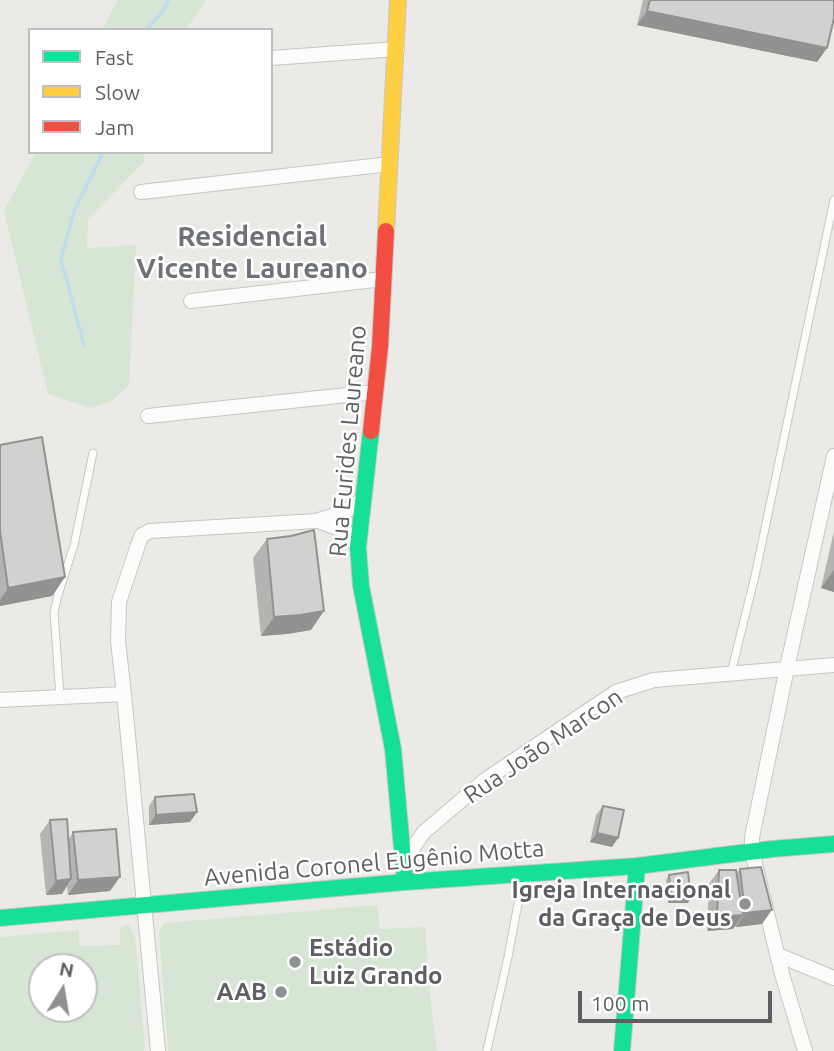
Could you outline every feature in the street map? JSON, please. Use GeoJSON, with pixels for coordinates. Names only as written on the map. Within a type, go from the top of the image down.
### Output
{"type":"FeatureCollection","features":[{"type":"Feature","properties":{"kind":"main road","name":"Rua Eurides Laureano"},"geometry":{"type":"LineString","coordinates":[[398,0],[376,392],[358,547],[360,586],[393,749],[405,882]]}},
{"type":"Feature","properties":{"kind":"main road","name":"Avenida Coronel Eugênio Motta"},"geometry":{"type":"LineString","coordinates":[[0,918],[405,882],[636,866],[834,844]]}},
{"type":"Feature","properties":{"kind":"main road"},"geometry":{"type":"LineString","coordinates":[[622,1051],[636,866]]}},
{"type":"Feature","properties":{"kind":"street"},"geometry":{"type":"LineString","coordinates":[[273,58],[397,49]]}},
{"type":"Feature","properties":{"kind":"street"},"geometry":{"type":"LineString","coordinates":[[141,191],[390,164]]}},
{"type":"Feature","properties":{"kind":"street"},"geometry":{"type":"LineString","coordinates":[[191,300],[383,279]]}},
{"type":"Feature","properties":{"kind":"street"},"geometry":{"type":"LineString","coordinates":[[148,416],[376,392]]}},
{"type":"Feature","properties":{"kind":"street"},"geometry":{"type":"LineString","coordinates":[[805,1051],[782,974],[752,852],[752,837],[834,456]]}},
{"type":"Feature","properties":{"kind":"street"},"geometry":{"type":"LineString","coordinates":[[158,1051],[118,641],[118,606],[139,542],[145,533],[150,531],[316,521],[345,512],[363,499]]}},
{"type":"Feature","properties":{"kind":"street"},"geometry":{"type":"LineString","coordinates":[[316,521],[345,531],[358,547]]}},
{"type":"Feature","properties":{"kind":"street","name":"Rua João Marcon"},"geometry":{"type":"LineString","coordinates":[[403,862],[424,832],[485,780],[612,694],[654,680],[834,665]]}},
{"type":"Feature","properties":{"kind":"street"},"geometry":{"type":"LineString","coordinates":[[0,700],[124,694]]}},
{"type":"Feature","properties":{"kind":"street"},"geometry":{"type":"LineString","coordinates":[[778,955],[834,978]]}},
{"type":"Feature","properties":{"kind":"lane"},"geometry":{"type":"LineString","coordinates":[[730,674],[755,576],[834,200]]}},
{"type":"Feature","properties":{"kind":"lane"},"geometry":{"type":"LineString","coordinates":[[60,697],[54,612],[74,545],[93,453]]}},
{"type":"Feature","properties":{"kind":"lane"},"geometry":{"type":"LineString","coordinates":[[486,1050],[508,957],[523,873]]}},
{"type":"Feature","properties":{"kind":"green space"},"geometry":{"type":"Polygon","coordinates":[[[118,0],[206,0],[187,28],[103,28],[118,0]]]}},
{"type":"Feature","properties":{"kind":"green space"},"geometry":{"type":"Polygon","coordinates":[[[35,154],[143,154],[144,162],[88,219],[87,248],[136,245],[129,385],[112,401],[91,408],[48,394],[4,211],[35,154]]]}},
{"type":"Feature","properties":{"kind":"green space","name":"Estádio Luiz Grando"},"geometry":{"type":"Polygon","coordinates":[[[377,905],[380,929],[425,927],[437,1051],[168,1051],[159,931],[164,923],[377,905]]]}},
{"type":"Feature","properties":{"kind":"green space"},"geometry":{"type":"Polygon","coordinates":[[[128,924],[135,936],[145,1049],[143,1051],[0,1051],[0,937],[79,930],[79,946],[120,945],[120,929],[128,924]]]}},
{"type":"Feature","properties":{"kind":"building"},"geometry":{"type":"Polygon","coordinates":[[[650,0],[834,0],[834,18],[827,48],[647,11],[650,0]]]}},
{"type":"Feature","properties":{"kind":"building"},"geometry":{"type":"Polygon","coordinates":[[[42,437],[65,577],[8,588],[0,531],[0,445],[42,437]]]}},
{"type":"Feature","properties":{"kind":"building"},"geometry":{"type":"Polygon","coordinates":[[[314,530],[324,611],[274,617],[267,539],[314,530]]]}},
{"type":"Feature","properties":{"kind":"building"},"geometry":{"type":"Polygon","coordinates":[[[194,794],[197,812],[156,815],[155,797],[194,794]]]}},
{"type":"Feature","properties":{"kind":"building"},"geometry":{"type":"Polygon","coordinates":[[[603,806],[624,810],[618,838],[597,833],[603,806]]]}},
{"type":"Feature","properties":{"kind":"building"},"geometry":{"type":"Polygon","coordinates":[[[67,819],[71,879],[56,881],[50,820],[67,819]]]}},
{"type":"Feature","properties":{"kind":"building"},"geometry":{"type":"Polygon","coordinates":[[[116,829],[120,877],[78,880],[73,832],[116,829]]]}},
{"type":"Feature","properties":{"kind":"building"},"geometry":{"type":"Polygon","coordinates":[[[761,867],[772,910],[745,913],[740,869],[761,867]]]}},
{"type":"Feature","properties":{"kind":"building"},"geometry":{"type":"Polygon","coordinates":[[[719,870],[736,870],[743,915],[717,917],[719,870]]]}},
{"type":"Feature","properties":{"kind":"building"},"geometry":{"type":"Polygon","coordinates":[[[688,872],[691,898],[671,898],[669,875],[688,872]]]}},
{"type":"Feature","properties":{"kind":"waterway"},"geometry":{"type":"LineString","coordinates":[[148,28],[164,10],[168,0]]}},
{"type":"Feature","properties":{"kind":"waterway"},"geometry":{"type":"LineString","coordinates":[[84,345],[61,259],[74,211],[102,154]]}},
{"type":"Feature","properties":{"kind":"traffic: fast"},"geometry":{"type":"LineString","coordinates":[[371,431],[358,547],[361,586],[393,749],[405,882]]}},
{"type":"Feature","properties":{"kind":"traffic: fast"},"geometry":{"type":"LineString","coordinates":[[0,918],[405,882],[637,866],[834,844]]}},
{"type":"Feature","properties":{"kind":"traffic: fast"},"geometry":{"type":"LineString","coordinates":[[622,1051],[637,866]]}},
{"type":"Feature","properties":{"kind":"traffic: slow"},"geometry":{"type":"LineString","coordinates":[[386,231],[398,0]]}},
{"type":"Feature","properties":{"kind":"traffic: jam"},"geometry":{"type":"LineString","coordinates":[[371,431],[380,347],[386,231]]}},
{"type":"Feature","properties":{"kind":"place","name":"Igreja Internacional da Graça de Deus"},"geometry":{"type":"Point","coordinates":[745,904]}},
{"type":"Feature","properties":{"kind":"place","name":"Estádio Luiz Grando"},"geometry":{"type":"Point","coordinates":[295,962]}},
{"type":"Feature","properties":{"kind":"place","name":"AAB"},"geometry":{"type":"Point","coordinates":[281,992]}},
{"type":"Feature","properties":{"kind":"district","name":"Residencial Vicente Laureano"},"geometry":{"type":"Point","coordinates":[252,253]}}]}
